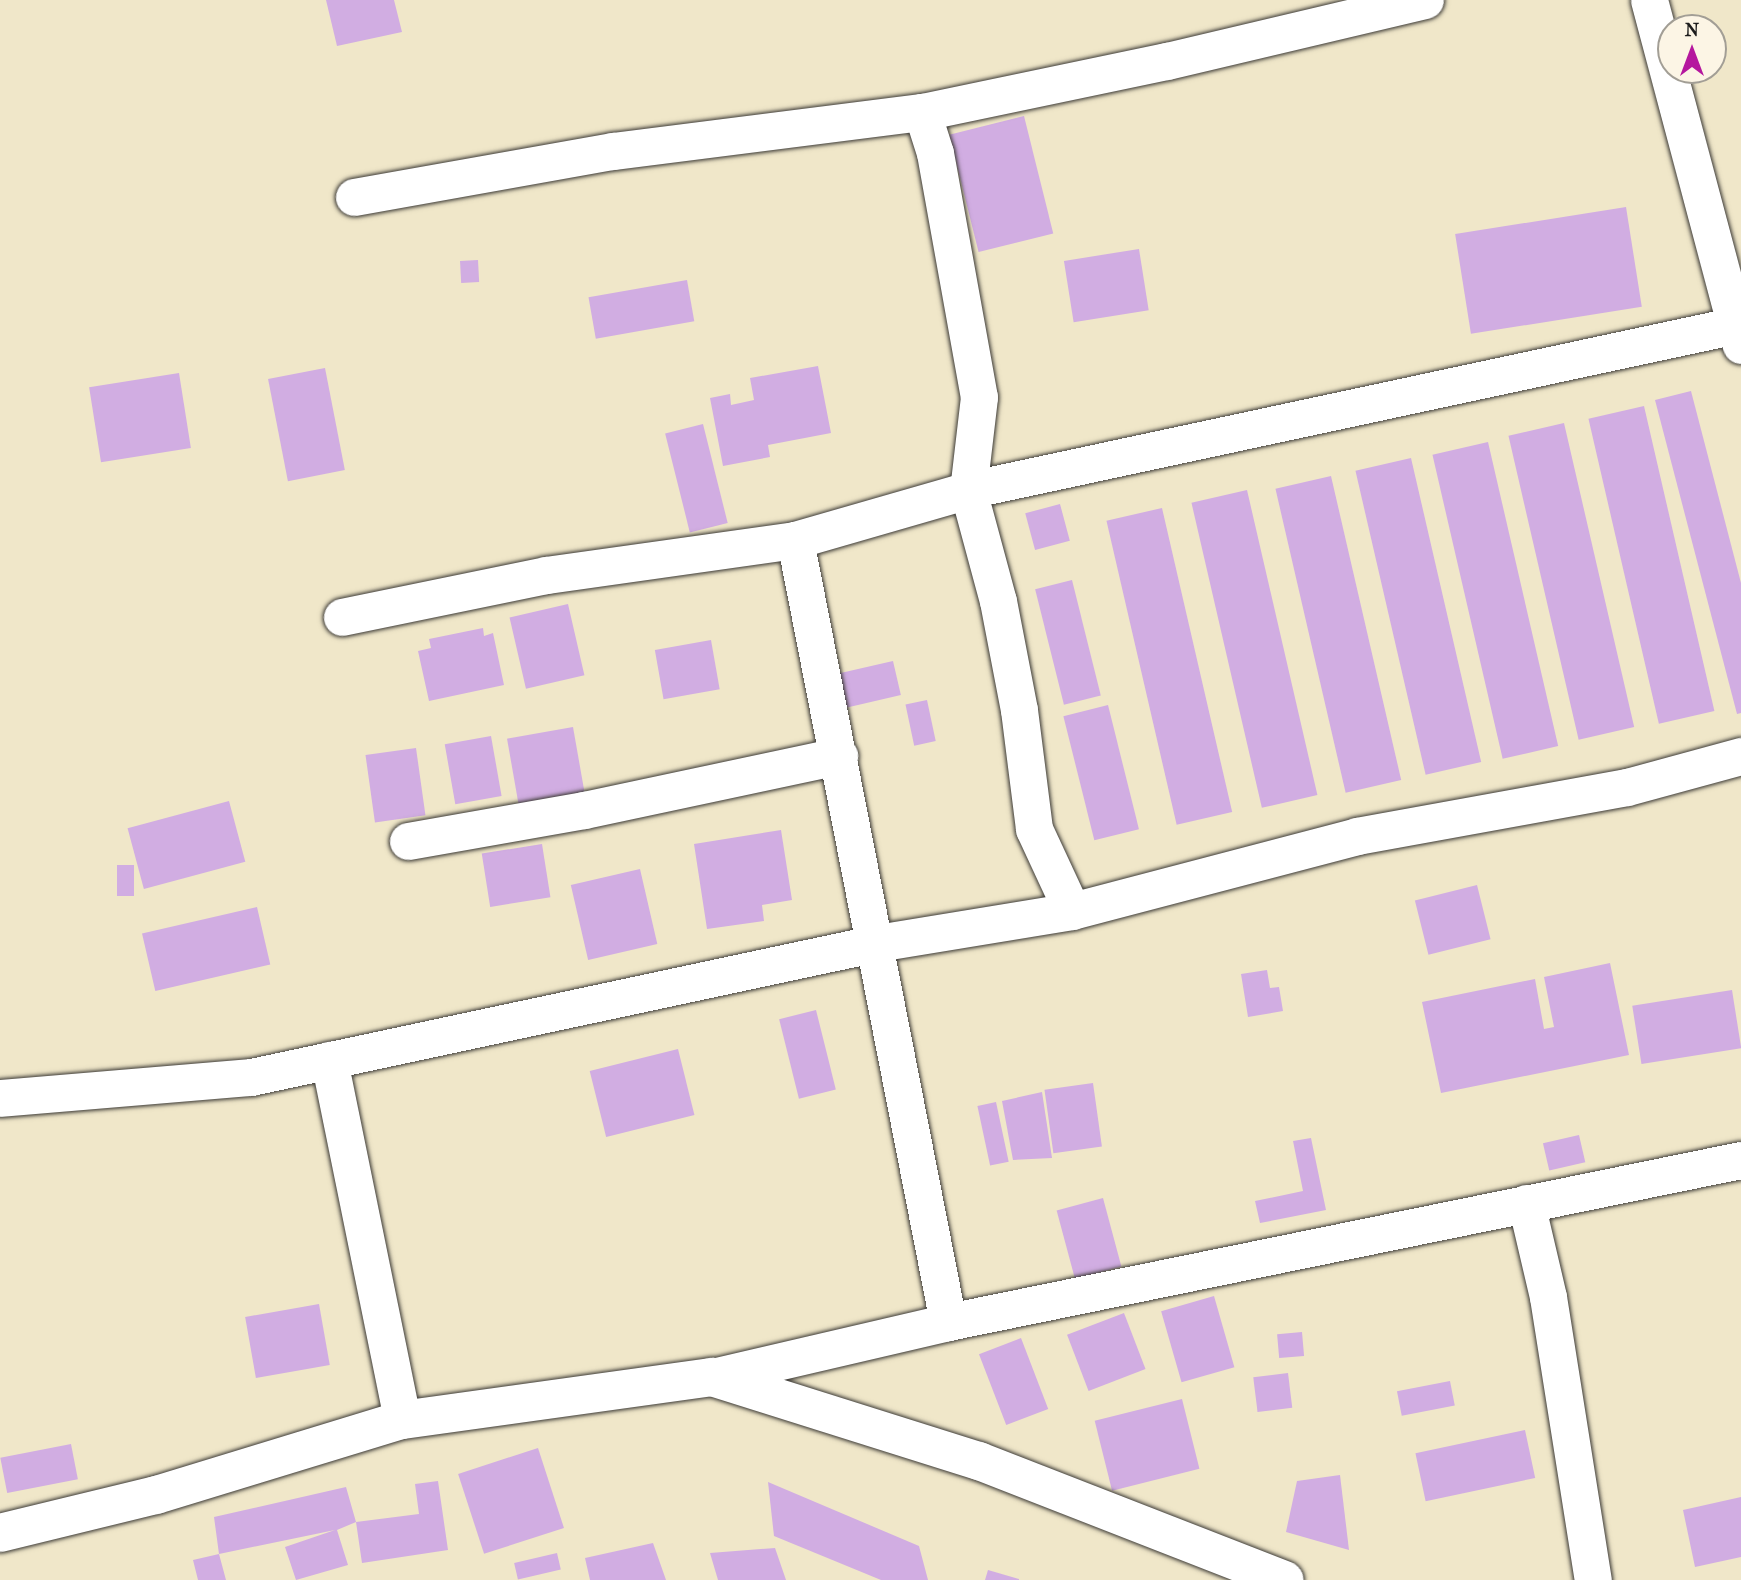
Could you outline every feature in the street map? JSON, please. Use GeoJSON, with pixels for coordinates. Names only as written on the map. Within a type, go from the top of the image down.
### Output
{"type":"FeatureCollection","features":[{"type":"Feature","properties":{"kind":"street"},"geometry":{"type":"LineString","coordinates":[[354,197],[613,150],[922,112],[1167,61],[1425,0]]}},
{"type":"Feature","properties":{"kind":"street"},"geometry":{"type":"LineString","coordinates":[[342,617],[546,575],[795,540],[968,490],[1739,331],[1650,0]]}},
{"type":"Feature","properties":{"kind":"street"},"geometry":{"type":"LineString","coordinates":[[922,112],[935,153],[979,397],[968,490],[1011,669],[1034,829],[1072,911]]}},
{"type":"Feature","properties":{"kind":"street"},"geometry":{"type":"LineString","coordinates":[[795,540],[877,943],[948,1322]]}},
{"type":"Feature","properties":{"kind":"street"},"geometry":{"type":"LineString","coordinates":[[408,841],[839,756]]}},
{"type":"Feature","properties":{"kind":"street"},"geometry":{"type":"LineString","coordinates":[[0,1098],[251,1077],[877,943],[1072,911],[1357,836],[1627,787],[1741,756]]}},
{"type":"Feature","properties":{"kind":"street"},"geometry":{"type":"LineString","coordinates":[[329,1060],[402,1420]]}},
{"type":"Feature","properties":{"kind":"street"},"geometry":{"type":"LineString","coordinates":[[0,1533],[143,1499],[402,1420],[712,1377],[948,1322],[1741,1160]]}},
{"type":"Feature","properties":{"kind":"street"},"geometry":{"type":"LineString","coordinates":[[1526,1203],[1548,1297],[1592,1580]]}},
{"type":"Feature","properties":{"kind":"street"},"geometry":{"type":"LineString","coordinates":[[712,1377],[979,1461],[1285,1580]]}},
{"type":"Feature","properties":{"kind":"building"},"geometry":{"type":"Polygon","coordinates":[[[326,0],[394,0],[402,32],[337,46],[326,0]]]}},
{"type":"Feature","properties":{"kind":"building"},"geometry":{"type":"Polygon","coordinates":[[[1024,116],[1053,233],[979,252],[949,135],[1024,116]]]}},
{"type":"Feature","properties":{"kind":"building"},"geometry":{"type":"Polygon","coordinates":[[[1626,207],[1642,307],[1471,334],[1455,234],[1626,207]]]}},
{"type":"Feature","properties":{"kind":"building"},"geometry":{"type":"Polygon","coordinates":[[[1139,249],[1149,310],[1074,322],[1064,261],[1139,249]]]}},
{"type":"Feature","properties":{"kind":"building"},"geometry":{"type":"Polygon","coordinates":[[[478,260],[479,282],[461,283],[460,261],[478,260]]]}},
{"type":"Feature","properties":{"kind":"building"},"geometry":{"type":"Polygon","coordinates":[[[687,280],[694,321],[596,339],[589,297],[687,280]]]}},
{"type":"Feature","properties":{"kind":"building"},"geometry":{"type":"Polygon","coordinates":[[[818,366],[831,433],[768,445],[770,457],[723,466],[710,398],[730,394],[731,405],[754,400],[750,378],[818,366]]]}},
{"type":"Feature","properties":{"kind":"building"},"geometry":{"type":"Polygon","coordinates":[[[325,368],[345,470],[288,481],[268,379],[325,368]]]}},
{"type":"Feature","properties":{"kind":"building"},"geometry":{"type":"Polygon","coordinates":[[[179,373],[191,448],[101,462],[89,387],[179,373]]]}},
{"type":"Feature","properties":{"kind":"building"},"geometry":{"type":"Polygon","coordinates":[[[1691,391],[1741,583],[1741,713],[1737,714],[1655,400],[1691,391]]]}},
{"type":"Feature","properties":{"kind":"building"},"geometry":{"type":"Polygon","coordinates":[[[1644,406],[1714,711],[1659,724],[1588,419],[1644,406]]]}},
{"type":"Feature","properties":{"kind":"building"},"geometry":{"type":"Polygon","coordinates":[[[1564,423],[1634,727],[1579,740],[1508,436],[1564,423]]]}},
{"type":"Feature","properties":{"kind":"building"},"geometry":{"type":"Polygon","coordinates":[[[703,424],[728,523],[690,532],[665,433],[703,424]]]}},
{"type":"Feature","properties":{"kind":"building"},"geometry":{"type":"Polygon","coordinates":[[[1488,442],[1558,746],[1503,759],[1432,455],[1488,442]]]}},
{"type":"Feature","properties":{"kind":"building"},"geometry":{"type":"Polygon","coordinates":[[[1411,458],[1481,762],[1426,775],[1355,471],[1411,458]]]}},
{"type":"Feature","properties":{"kind":"building"},"geometry":{"type":"Polygon","coordinates":[[[1331,476],[1401,780],[1346,793],[1275,489],[1331,476]]]}},
{"type":"Feature","properties":{"kind":"building"},"geometry":{"type":"Polygon","coordinates":[[[1247,490],[1317,795],[1262,808],[1191,503],[1247,490]]]}},
{"type":"Feature","properties":{"kind":"building"},"geometry":{"type":"Polygon","coordinates":[[[1060,504],[1070,541],[1035,550],[1025,513],[1060,504]]]}},
{"type":"Feature","properties":{"kind":"building"},"geometry":{"type":"Polygon","coordinates":[[[1162,508],[1232,812],[1177,825],[1106,521],[1162,508]]]}},
{"type":"Feature","properties":{"kind":"building"},"geometry":{"type":"Polygon","coordinates":[[[1072,580],[1101,695],[1064,705],[1035,589],[1072,580]]]}},
{"type":"Feature","properties":{"kind":"building"},"geometry":{"type":"Polygon","coordinates":[[[568,604],[584,675],[526,689],[510,617],[568,604]]]}},
{"type":"Feature","properties":{"kind":"building"},"geometry":{"type":"Polygon","coordinates":[[[483,628],[484,636],[493,633],[504,685],[429,701],[418,651],[431,648],[429,639],[483,628]]]}},
{"type":"Feature","properties":{"kind":"building"},"geometry":{"type":"Polygon","coordinates":[[[711,640],[720,689],[664,699],[655,650],[711,640]]]}},
{"type":"Feature","properties":{"kind":"building"},"geometry":{"type":"Polygon","coordinates":[[[893,661],[901,695],[838,710],[830,676],[893,661]]]}},
{"type":"Feature","properties":{"kind":"building"},"geometry":{"type":"Polygon","coordinates":[[[927,700],[936,741],[914,746],[905,705],[927,700]]]}},
{"type":"Feature","properties":{"kind":"building"},"geometry":{"type":"Polygon","coordinates":[[[1108,705],[1139,829],[1094,840],[1063,716],[1108,705]]]}},
{"type":"Feature","properties":{"kind":"building"},"geometry":{"type":"Polygon","coordinates":[[[573,727],[584,792],[518,804],[507,739],[573,727]]]}},
{"type":"Feature","properties":{"kind":"building"},"geometry":{"type":"Polygon","coordinates":[[[491,736],[502,796],[455,804],[445,744],[491,736]]]}},
{"type":"Feature","properties":{"kind":"building"},"geometry":{"type":"Polygon","coordinates":[[[416,748],[425,815],[375,822],[365,755],[416,748]]]}},
{"type":"Feature","properties":{"kind":"building"},"geometry":{"type":"Polygon","coordinates":[[[229,801],[245,862],[144,889],[128,828],[229,801]]]}},
{"type":"Feature","properties":{"kind":"building"},"geometry":{"type":"Polygon","coordinates":[[[781,830],[792,900],[762,905],[764,921],[707,929],[694,844],[781,830]]]}},
{"type":"Feature","properties":{"kind":"building"},"geometry":{"type":"Polygon","coordinates":[[[542,844],[550,897],[490,907],[482,854],[542,844]]]}},
{"type":"Feature","properties":{"kind":"building"},"geometry":{"type":"Polygon","coordinates":[[[117,865],[134,865],[134,896],[117,896],[117,865]]]}},
{"type":"Feature","properties":{"kind":"building"},"geometry":{"type":"Polygon","coordinates":[[[640,869],[657,944],[588,960],[571,885],[640,869]]]}},
{"type":"Feature","properties":{"kind":"building"},"geometry":{"type":"Polygon","coordinates":[[[1477,885],[1491,939],[1428,955],[1415,900],[1477,885]]]}},
{"type":"Feature","properties":{"kind":"building"},"geometry":{"type":"Polygon","coordinates":[[[257,907],[270,964],[155,991],[142,934],[257,907]]]}},
{"type":"Feature","properties":{"kind":"building"},"geometry":{"type":"Polygon","coordinates":[[[1610,963],[1629,1055],[1441,1093],[1422,1002],[1535,979],[1544,1029],[1554,1027],[1544,977],[1610,963]]]}},
{"type":"Feature","properties":{"kind":"building"},"geometry":{"type":"Polygon","coordinates":[[[1267,970],[1270,988],[1279,987],[1283,1011],[1248,1017],[1241,974],[1267,970]]]}},
{"type":"Feature","properties":{"kind":"building"},"geometry":{"type":"Polygon","coordinates":[[[1732,990],[1741,1048],[1641,1064],[1632,1006],[1732,990]]]}},
{"type":"Feature","properties":{"kind":"building"},"geometry":{"type":"Polygon","coordinates":[[[816,1010],[836,1090],[799,1099],[779,1019],[816,1010]]]}},
{"type":"Feature","properties":{"kind":"building"},"geometry":{"type":"Polygon","coordinates":[[[678,1049],[694,1115],[606,1137],[590,1071],[678,1049]]]}},
{"type":"Feature","properties":{"kind":"building"},"geometry":{"type":"Polygon","coordinates":[[[1093,1083],[1102,1146],[1053,1153],[1044,1090],[1093,1083]]]}},
{"type":"Feature","properties":{"kind":"building"},"geometry":{"type":"Polygon","coordinates":[[[1042,1092],[1052,1158],[1013,1160],[1002,1101],[1042,1092]]]}},
{"type":"Feature","properties":{"kind":"building"},"geometry":{"type":"Polygon","coordinates":[[[996,1102],[1009,1162],[990,1166],[977,1106],[996,1102]]]}},
{"type":"Feature","properties":{"kind":"building"},"geometry":{"type":"Polygon","coordinates":[[[1579,1135],[1585,1162],[1549,1171],[1543,1143],[1579,1135]]]}},
{"type":"Feature","properties":{"kind":"building"},"geometry":{"type":"Polygon","coordinates":[[[1311,1138],[1326,1210],[1260,1223],[1255,1201],[1303,1191],[1293,1141],[1311,1138]]]}},
{"type":"Feature","properties":{"kind":"building"},"geometry":{"type":"Polygon","coordinates":[[[1103,1198],[1121,1267],[1075,1279],[1057,1210],[1103,1198]]]}},
{"type":"Feature","properties":{"kind":"building"},"geometry":{"type":"Polygon","coordinates":[[[1214,1296],[1234,1367],[1182,1382],[1161,1311],[1214,1296]]]}},
{"type":"Feature","properties":{"kind":"building"},"geometry":{"type":"Polygon","coordinates":[[[319,1304],[330,1365],[256,1378],[245,1317],[319,1304]]]}},
{"type":"Feature","properties":{"kind":"building"},"geometry":{"type":"Polygon","coordinates":[[[1124,1313],[1146,1369],[1089,1391],[1067,1335],[1124,1313]]]}},
{"type":"Feature","properties":{"kind":"building"},"geometry":{"type":"Polygon","coordinates":[[[1302,1332],[1304,1356],[1279,1358],[1277,1334],[1302,1332]]]}},
{"type":"Feature","properties":{"kind":"building"},"geometry":{"type":"Polygon","coordinates":[[[1021,1338],[1048,1409],[1006,1425],[979,1354],[1021,1338]]]}},
{"type":"Feature","properties":{"kind":"building"},"geometry":{"type":"Polygon","coordinates":[[[1288,1373],[1292,1408],[1258,1412],[1253,1377],[1288,1373]]]}},
{"type":"Feature","properties":{"kind":"building"},"geometry":{"type":"Polygon","coordinates":[[[1450,1381],[1455,1406],[1402,1416],[1397,1391],[1450,1381]]]}},
{"type":"Feature","properties":{"kind":"building"},"geometry":{"type":"Polygon","coordinates":[[[1182,1399],[1199,1469],[1112,1491],[1095,1421],[1182,1399]]]}},
{"type":"Feature","properties":{"kind":"building"},"geometry":{"type":"Polygon","coordinates":[[[1525,1430],[1535,1478],[1426,1501],[1415,1453],[1525,1430]]]}},
{"type":"Feature","properties":{"kind":"building"},"geometry":{"type":"Polygon","coordinates":[[[71,1444],[78,1479],[7,1493],[0,1458],[71,1444]]]}},
{"type":"Feature","properties":{"kind":"building"},"geometry":{"type":"Polygon","coordinates":[[[538,1448],[564,1528],[484,1554],[458,1474],[538,1448]]]}},
{"type":"Feature","properties":{"kind":"building"},"geometry":{"type":"Polygon","coordinates":[[[1340,1475],[1349,1550],[1286,1532],[1297,1481],[1340,1475]]]}},
{"type":"Feature","properties":{"kind":"building"},"geometry":{"type":"Polygon","coordinates":[[[438,1481],[448,1550],[362,1563],[356,1522],[419,1514],[415,1484],[438,1481]]]}},
{"type":"Feature","properties":{"kind":"building"},"geometry":{"type":"Polygon","coordinates":[[[768,1482],[919,1546],[928,1580],[881,1580],[774,1536],[768,1482]]]}},
{"type":"Feature","properties":{"kind":"building"},"geometry":{"type":"Polygon","coordinates":[[[346,1487],[356,1522],[337,1530],[348,1565],[296,1580],[285,1547],[335,1530],[219,1554],[214,1517],[346,1487]]]}},
{"type":"Feature","properties":{"kind":"building"},"geometry":{"type":"Polygon","coordinates":[[[1741,1497],[1741,1557],[1695,1567],[1683,1510],[1741,1497]]]}},
{"type":"Feature","properties":{"kind":"building"},"geometry":{"type":"Polygon","coordinates":[[[653,1543],[666,1580],[590,1580],[585,1558],[653,1543]]]}},
{"type":"Feature","properties":{"kind":"building"},"geometry":{"type":"Polygon","coordinates":[[[775,1548],[786,1580],[718,1580],[710,1553],[775,1548]]]}},
{"type":"Feature","properties":{"kind":"building"},"geometry":{"type":"Polygon","coordinates":[[[557,1553],[561,1570],[518,1579],[514,1563],[557,1553]]]}},
{"type":"Feature","properties":{"kind":"building"},"geometry":{"type":"Polygon","coordinates":[[[219,1554],[226,1580],[198,1580],[193,1560],[219,1554]]]}},
{"type":"Feature","properties":{"kind":"building"},"geometry":{"type":"Polygon","coordinates":[[[988,1570],[1019,1579],[1019,1580],[985,1580],[988,1570]]]}}]}
